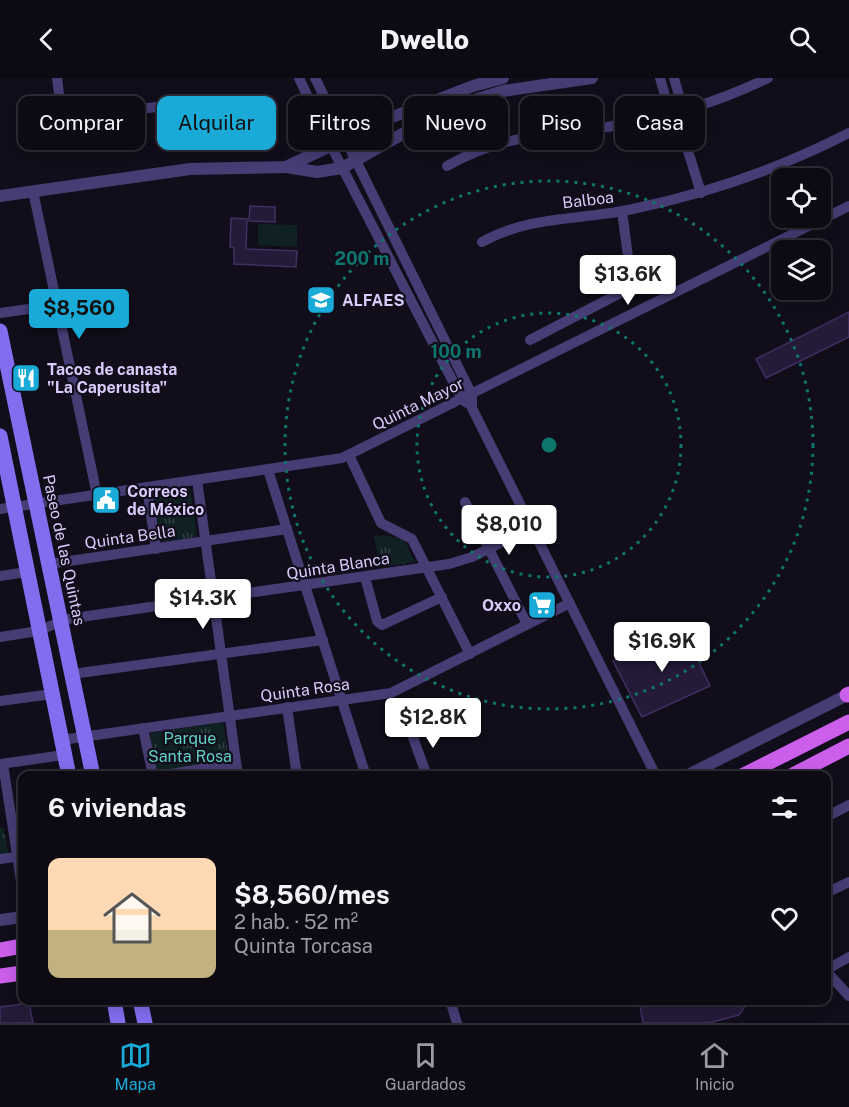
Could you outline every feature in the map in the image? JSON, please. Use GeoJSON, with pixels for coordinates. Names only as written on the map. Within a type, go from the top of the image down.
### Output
{"type":"FeatureCollection","features":[{"type":"Feature","properties":{"kind":"main road","name":"Paseo de las Quintas"},"geometry":{"type":"LineString","coordinates":[[0,331],[92,771]]}},
{"type":"Feature","properties":{"kind":"main road"},"geometry":{"type":"LineString","coordinates":[[0,441],[7,508],[27,572],[68,771]]}},
{"type":"Feature","properties":{"kind":"main road"},"geometry":{"type":"LineString","coordinates":[[752,771],[849,722]]}},
{"type":"Feature","properties":{"kind":"main road"},"geometry":{"type":"LineString","coordinates":[[801,771],[849,746]]}},
{"type":"Feature","properties":{"kind":"main road"},"geometry":{"type":"LineString","coordinates":[[0,950],[18,947]]}},
{"type":"Feature","properties":{"kind":"main road"},"geometry":{"type":"LineString","coordinates":[[0,976],[18,974]]}},
{"type":"Feature","properties":{"kind":"main road"},"geometry":{"type":"LineString","coordinates":[[115,1005],[118,1023]]}},
{"type":"Feature","properties":{"kind":"main road"},"geometry":{"type":"LineString","coordinates":[[141,1005],[145,1023]]}},
{"type":"Feature","properties":{"kind":"street"},"geometry":{"type":"LineString","coordinates":[[57,78],[62,118],[157,107]]}},
{"type":"Feature","properties":{"kind":"street"},"geometry":{"type":"LineString","coordinates":[[299,78],[307,96]]}},
{"type":"Feature","properties":{"kind":"street"},"geometry":{"type":"LineString","coordinates":[[315,78],[324,96]]}},
{"type":"Feature","properties":{"kind":"street"},"geometry":{"type":"LineString","coordinates":[[392,118],[447,96],[503,78]]}},
{"type":"Feature","properties":{"kind":"street"},"geometry":{"type":"LineString","coordinates":[[0,196],[190,169],[286,167],[317,172],[342,168],[413,128],[471,100],[503,91],[590,78]]}},
{"type":"Feature","properties":{"kind":"street"},"geometry":{"type":"LineString","coordinates":[[660,78],[665,96]]}},
{"type":"Feature","properties":{"kind":"street"},"geometry":{"type":"LineString","coordinates":[[674,78],[679,96]]}},
{"type":"Feature","properties":{"kind":"street"},"geometry":{"type":"LineString","coordinates":[[705,103],[768,78]]}},
{"type":"Feature","properties":{"kind":"street"},"geometry":{"type":"LineString","coordinates":[[447,166],[494,143],[526,136],[615,126]]}},
{"type":"Feature","properties":{"kind":"street","name":"Balboa"},"geometry":{"type":"LineString","coordinates":[[482,242],[500,232],[534,221],[622,211],[701,193],[753,176],[849,134]]}},
{"type":"Feature","properties":{"kind":"street"},"geometry":{"type":"LineString","coordinates":[[286,167],[319,150]]}},
{"type":"Feature","properties":{"kind":"street"},"geometry":{"type":"LineString","coordinates":[[333,150],[467,397]]}},
{"type":"Feature","properties":{"kind":"street"},"geometry":{"type":"LineString","coordinates":[[350,150],[472,408],[654,771]]}},
{"type":"Feature","properties":{"kind":"street"},"geometry":{"type":"LineString","coordinates":[[688,150],[701,193]]}},
{"type":"Feature","properties":{"kind":"street"},"geometry":{"type":"LineString","coordinates":[[33,191],[97,495]]}},
{"type":"Feature","properties":{"kind":"street","name":"Quinta Mayor"},"geometry":{"type":"LineString","coordinates":[[7,508],[336,460],[849,206]]}},
{"type":"Feature","properties":{"kind":"street"},"geometry":{"type":"LineString","coordinates":[[530,340],[626,290],[630,272],[622,211]]}},
{"type":"Feature","properties":{"kind":"street"},"geometry":{"type":"LineString","coordinates":[[0,313],[57,305]]}},
{"type":"Feature","properties":{"kind":"street"},"geometry":{"type":"LineString","coordinates":[[349,455],[381,523],[410,536],[428,567],[470,654]]}},
{"type":"Feature","properties":{"kind":"street"},"geometry":{"type":"LineString","coordinates":[[268,470],[364,771]]}},
{"type":"Feature","properties":{"kind":"street"},"geometry":{"type":"LineString","coordinates":[[196,480],[237,771]]}},
{"type":"Feature","properties":{"kind":"street"},"geometry":{"type":"LineString","coordinates":[[147,487],[156,549]]}},
{"type":"Feature","properties":{"kind":"street"},"geometry":{"type":"LineString","coordinates":[[465,502],[527,624]]}},
{"type":"Feature","properties":{"kind":"street","name":"Quinta Blanca"},"geometry":{"type":"LineString","coordinates":[[0,637],[39,631],[61,622],[459,561],[532,527]]}},
{"type":"Feature","properties":{"kind":"street","name":"Quinta Bella"},"geometry":{"type":"LineString","coordinates":[[49,564],[287,529]]}},
{"type":"Feature","properties":{"kind":"street"},"geometry":{"type":"LineString","coordinates":[[0,576],[27,572]]}},
{"type":"Feature","properties":{"kind":"street"},"geometry":{"type":"LineString","coordinates":[[365,577],[377,621],[382,625],[442,597]]}},
{"type":"Feature","properties":{"kind":"street","name":"Quinta Rosa"},"geometry":{"type":"LineString","coordinates":[[2,764],[63,747],[85,736],[397,691],[570,603]]}},
{"type":"Feature","properties":{"kind":"street"},"geometry":{"type":"LineString","coordinates":[[72,674],[323,640]]}},
{"type":"Feature","properties":{"kind":"street"},"geometry":{"type":"LineString","coordinates":[[0,701],[52,694]]}},
{"type":"Feature","properties":{"kind":"street"},"geometry":{"type":"LineString","coordinates":[[696,771],[848,694]]}},
{"type":"Feature","properties":{"kind":"street"},"geometry":{"type":"LineString","coordinates":[[286,707],[296,771]]}},
{"type":"Feature","properties":{"kind":"street"},"geometry":{"type":"LineString","coordinates":[[143,728],[152,771]]}},
{"type":"Feature","properties":{"kind":"street"},"geometry":{"type":"LineString","coordinates":[[411,732],[425,771]]}},
{"type":"Feature","properties":{"kind":"street"},"geometry":{"type":"LineString","coordinates":[[189,771],[236,763]]}},
{"type":"Feature","properties":{"kind":"street"},"geometry":{"type":"LineString","coordinates":[[2,764],[18,846]]}},
{"type":"Feature","properties":{"kind":"street"},"geometry":{"type":"LineString","coordinates":[[831,814],[849,805]]}},
{"type":"Feature","properties":{"kind":"street"},"geometry":{"type":"LineString","coordinates":[[0,859],[18,856]]}},
{"type":"Feature","properties":{"kind":"street"},"geometry":{"type":"LineString","coordinates":[[831,891],[849,882]]}},
{"type":"Feature","properties":{"kind":"street"},"geometry":{"type":"LineString","coordinates":[[0,920],[18,918]]}},
{"type":"Feature","properties":{"kind":"street"},"geometry":{"type":"LineString","coordinates":[[831,968],[849,957]]}},
{"type":"Feature","properties":{"kind":"street"},"geometry":{"type":"LineString","coordinates":[[831,976],[849,996]]}},
{"type":"Feature","properties":{"kind":"street"},"geometry":{"type":"LineString","coordinates":[[452,1005],[457,1023]]}},
{"type":"Feature","properties":{"kind":"green space"},"geometry":{"type":"Polygon","coordinates":[[[258,224],[297,225],[297,247],[258,245],[258,224]]]}},
{"type":"Feature","properties":{"kind":"green space"},"geometry":{"type":"Polygon","coordinates":[[[190,488],[197,537],[161,542],[153,493],[190,488]]]}},
{"type":"Feature","properties":{"kind":"green space"},"geometry":{"type":"Polygon","coordinates":[[[383,535],[404,539],[415,562],[382,567],[373,536],[383,535]]]}},
{"type":"Feature","properties":{"kind":"green space","name":"Parque Santa Rosa"},"geometry":{"type":"Polygon","coordinates":[[[223,722],[230,762],[156,771],[150,733],[223,722]]]}},
{"type":"Feature","properties":{"kind":"green space"},"geometry":{"type":"Polygon","coordinates":[[[0,828],[4,828],[8,853],[0,854],[0,828]]]}},
{"type":"Feature","properties":{"kind":"building"},"geometry":{"type":"Polygon","coordinates":[[[250,206],[275,207],[275,222],[249,221],[250,206]]]}},
{"type":"Feature","properties":{"kind":"building"},"geometry":{"type":"Polygon","coordinates":[[[231,218],[247,219],[246,249],[297,251],[296,267],[234,264],[234,248],[230,247],[231,218]]]}},
{"type":"Feature","properties":{"kind":"building"},"geometry":{"type":"Polygon","coordinates":[[[849,312],[849,337],[766,378],[756,359],[849,312]]]}},
{"type":"Feature","properties":{"kind":"building"},"geometry":{"type":"Polygon","coordinates":[[[683,629],[710,686],[642,717],[613,661],[683,629]]]}},
{"type":"Feature","properties":{"kind":"building"},"geometry":{"type":"Polygon","coordinates":[[[29,1005],[33,1023],[0,1023],[0,1007],[29,1005]]]}},
{"type":"Feature","properties":{"kind":"building"},"geometry":{"type":"Polygon","coordinates":[[[640,1005],[746,1005],[739,1015],[709,1023],[643,1023],[640,1005]]]}},
{"type":"Feature","properties":{"kind":"place","name":"ALFAES"},"geometry":{"type":"Point","coordinates":[321,300]}},
{"type":"Feature","properties":{"kind":"place","name":"Tacos de canasta \"La Caperusita\""},"geometry":{"type":"Point","coordinates":[26,378]}},
{"type":"Feature","properties":{"kind":"place","name":"Correos de México"},"geometry":{"type":"Point","coordinates":[106,500]}},
{"type":"Feature","properties":{"kind":"place","name":"Oxxo"},"geometry":{"type":"Point","coordinates":[542,605]}}]}
